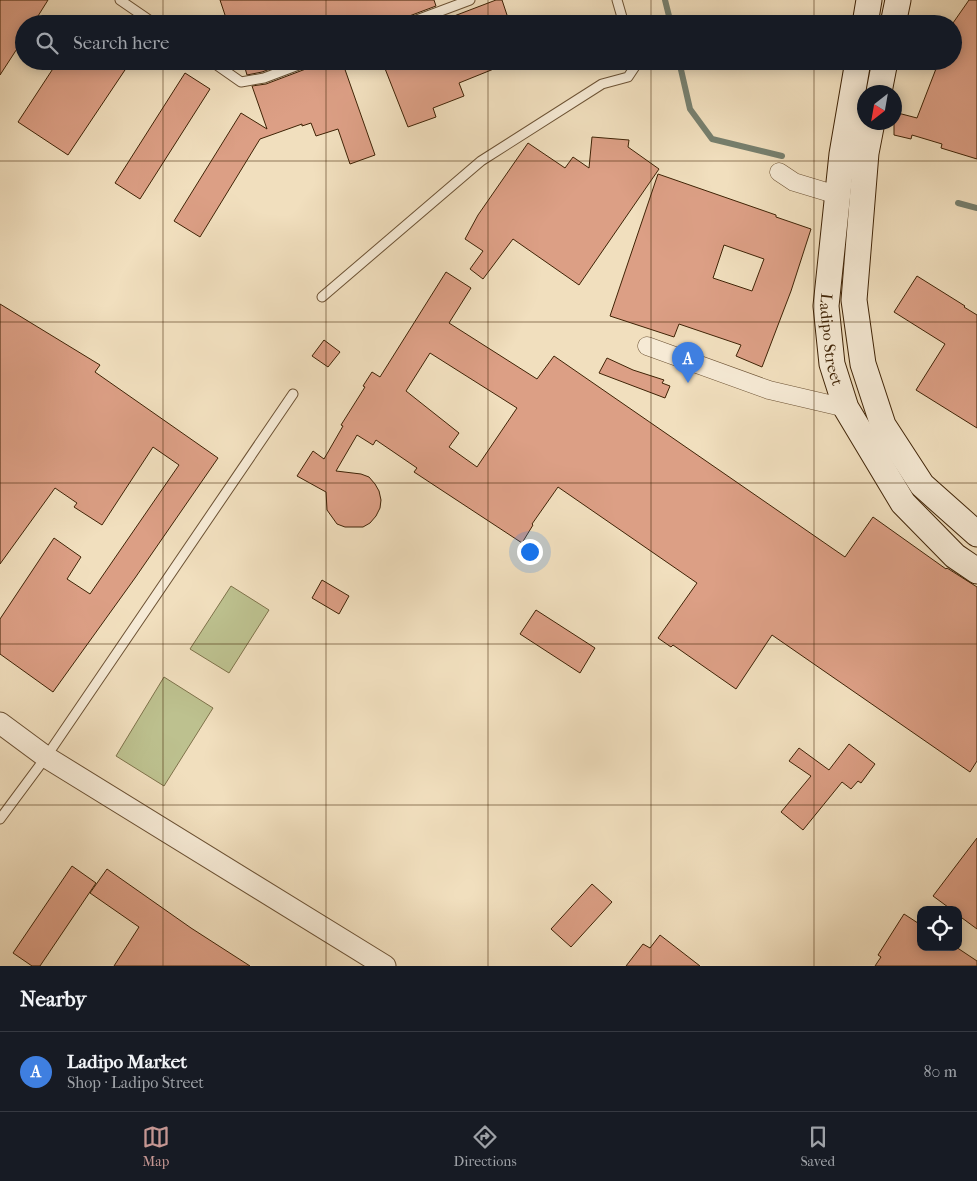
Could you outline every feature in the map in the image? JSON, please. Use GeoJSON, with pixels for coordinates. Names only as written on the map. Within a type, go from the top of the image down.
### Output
{"type":"FeatureCollection","features":[{"type":"Feature","properties":{"kind":"main road"},"geometry":{"type":"LineString","coordinates":[[866,15],[869,0]]}},
{"type":"Feature","properties":{"kind":"main road"},"geometry":{"type":"LineString","coordinates":[[895,15],[898,0]]}},
{"type":"Feature","properties":{"kind":"main road","name":"Ladipo Street"},"geometry":{"type":"LineString","coordinates":[[856,70],[842,154],[826,306],[832,364],[846,408],[903,503],[956,556],[977,571]]}},
{"type":"Feature","properties":{"kind":"main road"},"geometry":{"type":"LineString","coordinates":[[880,85],[883,70]]}},
{"type":"Feature","properties":{"kind":"main road","name":"Ladipo Street"},"geometry":{"type":"LineString","coordinates":[[870,130],[866,153],[854,300],[863,364],[883,426],[922,485],[977,534]]}},
{"type":"Feature","properties":{"kind":"street"},"geometry":{"type":"LineString","coordinates":[[779,172],[794,182],[838,195]]}},
{"type":"Feature","properties":{"kind":"street"},"geometry":{"type":"LineString","coordinates":[[647,346],[769,390],[846,408]]}},
{"type":"Feature","properties":{"kind":"street"},"geometry":{"type":"LineString","coordinates":[[0,724],[46,757],[385,966]]}},
{"type":"Feature","properties":{"kind":"lane"},"geometry":{"type":"LineString","coordinates":[[120,0],[142,15]]}},
{"type":"Feature","properties":{"kind":"lane"},"geometry":{"type":"LineString","coordinates":[[430,15],[470,0]]}},
{"type":"Feature","properties":{"kind":"lane"},"geometry":{"type":"LineString","coordinates":[[618,0],[622,15]]}},
{"type":"Feature","properties":{"kind":"lane"},"geometry":{"type":"LineString","coordinates":[[223,70],[241,82],[264,78],[285,70]]}},
{"type":"Feature","properties":{"kind":"lane"},"geometry":{"type":"LineString","coordinates":[[322,297],[480,161],[602,84],[628,77],[633,70]]}},
{"type":"Feature","properties":{"kind":"lane"},"geometry":{"type":"LineString","coordinates":[[0,819],[46,757],[293,394]]}},
{"type":"Feature","properties":{"kind":"green space"},"geometry":{"type":"Polygon","coordinates":[[[231,586],[269,610],[229,673],[190,649],[231,586]]]}},
{"type":"Feature","properties":{"kind":"green space"},"geometry":{"type":"Polygon","coordinates":[[[164,677],[213,708],[164,786],[116,756],[164,677]]]}},
{"type":"Feature","properties":{"kind":"building"},"geometry":{"type":"Polygon","coordinates":[[[0,0],[48,0],[39,15],[15,15],[15,52],[0,75],[0,0]]]}},
{"type":"Feature","properties":{"kind":"building"},"geometry":{"type":"Polygon","coordinates":[[[220,0],[434,0],[436,6],[412,15],[225,15],[220,0]]]}},
{"type":"Feature","properties":{"kind":"building"},"geometry":{"type":"Polygon","coordinates":[[[496,0],[502,0],[507,15],[457,15],[496,0]]]}},
{"type":"Feature","properties":{"kind":"building"},"geometry":{"type":"Polygon","coordinates":[[[969,0],[977,0],[977,159],[941,148],[942,144],[912,135],[911,139],[894,135],[894,130],[902,130],[902,114],[917,118],[936,70],[962,70],[962,15],[959,15],[969,0]]]}},
{"type":"Feature","properties":{"kind":"building"},"geometry":{"type":"Polygon","coordinates":[[[52,70],[125,70],[68,155],[18,122],[52,70]]]}},
{"type":"Feature","properties":{"kind":"building"},"geometry":{"type":"Polygon","coordinates":[[[246,70],[267,70],[262,72],[247,75],[246,70]]]}},
{"type":"Feature","properties":{"kind":"building"},"geometry":{"type":"Polygon","coordinates":[[[303,70],[345,70],[375,155],[350,164],[338,129],[316,136],[311,123],[302,126],[302,124],[260,139],[200,237],[174,221],[241,113],[267,129],[252,86],[266,84],[303,70]]]}},
{"type":"Feature","properties":{"kind":"building"},"geometry":{"type":"Polygon","coordinates":[[[386,70],[491,70],[459,83],[464,96],[433,108],[436,117],[408,127],[386,70]]]}},
{"type":"Feature","properties":{"kind":"building"},"geometry":{"type":"Polygon","coordinates":[[[185,73],[210,89],[140,199],[115,183],[185,73]]]}},
{"type":"Feature","properties":{"kind":"building"},"geometry":{"type":"Polygon","coordinates":[[[592,137],[629,140],[628,147],[659,169],[579,285],[513,239],[483,279],[470,269],[483,251],[465,239],[478,215],[528,143],[565,168],[573,157],[589,168],[592,137]]]}},
{"type":"Feature","properties":{"kind":"building"},"geometry":{"type":"Polygon","coordinates":[[[658,174],[811,229],[791,291],[762,367],[736,356],[741,345],[679,324],[674,337],[610,316],[658,174]],[[724,245],[713,278],[752,291],[764,259],[724,245]]]}},
{"type":"Feature","properties":{"kind":"building"},"geometry":{"type":"Polygon","coordinates":[[[446,272],[471,288],[449,323],[537,379],[554,356],[845,557],[873,517],[946,569],[977,587],[977,761],[970,772],[772,635],[736,689],[673,645],[671,647],[658,638],[697,583],[558,487],[532,524],[522,543],[414,472],[417,468],[376,440],[373,445],[357,435],[336,471],[361,474],[369,477],[379,491],[380,508],[370,523],[363,527],[345,527],[337,524],[327,510],[326,492],[297,476],[313,451],[324,459],[343,426],[341,425],[365,387],[363,386],[372,372],[380,377],[446,272]],[[430,353],[406,391],[459,433],[449,447],[477,467],[517,408],[430,353]]]}},
{"type":"Feature","properties":{"kind":"building"},"geometry":{"type":"Polygon","coordinates":[[[917,276],[977,315],[977,428],[916,390],[945,344],[894,312],[917,276]]]}},
{"type":"Feature","properties":{"kind":"building"},"geometry":{"type":"Polygon","coordinates":[[[0,304],[100,365],[95,372],[218,458],[53,692],[0,654],[0,619],[54,538],[81,557],[67,579],[90,594],[179,465],[153,447],[102,525],[74,507],[77,503],[55,488],[0,564],[0,304]]]}},
{"type":"Feature","properties":{"kind":"building"},"geometry":{"type":"Polygon","coordinates":[[[324,340],[340,352],[328,367],[312,356],[324,340]]]}},
{"type":"Feature","properties":{"kind":"building"},"geometry":{"type":"Polygon","coordinates":[[[607,358],[633,370],[664,380],[662,383],[670,386],[665,398],[599,373],[607,358]]]}},
{"type":"Feature","properties":{"kind":"building"},"geometry":{"type":"Polygon","coordinates":[[[322,580],[349,596],[339,614],[312,598],[322,580]]]}},
{"type":"Feature","properties":{"kind":"building"},"geometry":{"type":"Polygon","coordinates":[[[536,610],[595,648],[580,673],[520,634],[536,610]]]}},
{"type":"Feature","properties":{"kind":"building"},"geometry":{"type":"Polygon","coordinates":[[[849,744],[875,764],[861,783],[858,781],[851,789],[842,782],[803,830],[781,812],[811,776],[789,761],[799,748],[829,770],[849,744]]]}},
{"type":"Feature","properties":{"kind":"building"},"geometry":{"type":"Polygon","coordinates":[[[977,838],[977,929],[962,918],[962,906],[947,906],[933,896],[977,838]]]}},
{"type":"Feature","properties":{"kind":"building"},"geometry":{"type":"Polygon","coordinates":[[[72,866],[96,883],[40,966],[32,966],[13,953],[72,866]]]}},
{"type":"Feature","properties":{"kind":"building"},"geometry":{"type":"Polygon","coordinates":[[[107,869],[191,928],[250,966],[114,966],[139,927],[90,893],[107,869]]]}},
{"type":"Feature","properties":{"kind":"building"},"geometry":{"type":"Polygon","coordinates":[[[592,884],[612,902],[571,947],[551,929],[592,884]]]}},
{"type":"Feature","properties":{"kind":"building"},"geometry":{"type":"Polygon","coordinates":[[[904,914],[917,922],[917,951],[962,951],[977,961],[977,966],[875,966],[881,957],[878,955],[904,914]]]}},
{"type":"Feature","properties":{"kind":"building"},"geometry":{"type":"Polygon","coordinates":[[[660,935],[700,966],[626,966],[643,944],[650,948],[660,935]]]}},
{"type":"Feature","properties":{"kind":"waterway"},"geometry":{"type":"LineString","coordinates":[[665,0],[669,15]]}},
{"type":"Feature","properties":{"kind":"waterway"},"geometry":{"type":"LineString","coordinates":[[681,70],[690,109],[712,139],[782,156]]}},
{"type":"Feature","properties":{"kind":"waterway"},"geometry":{"type":"LineString","coordinates":[[958,203],[977,208]]}},
{"type":"Feature","properties":{"kind":"place","name":"Ladipo Market"},"geometry":{"type":"Point","coordinates":[688,383]}}]}
